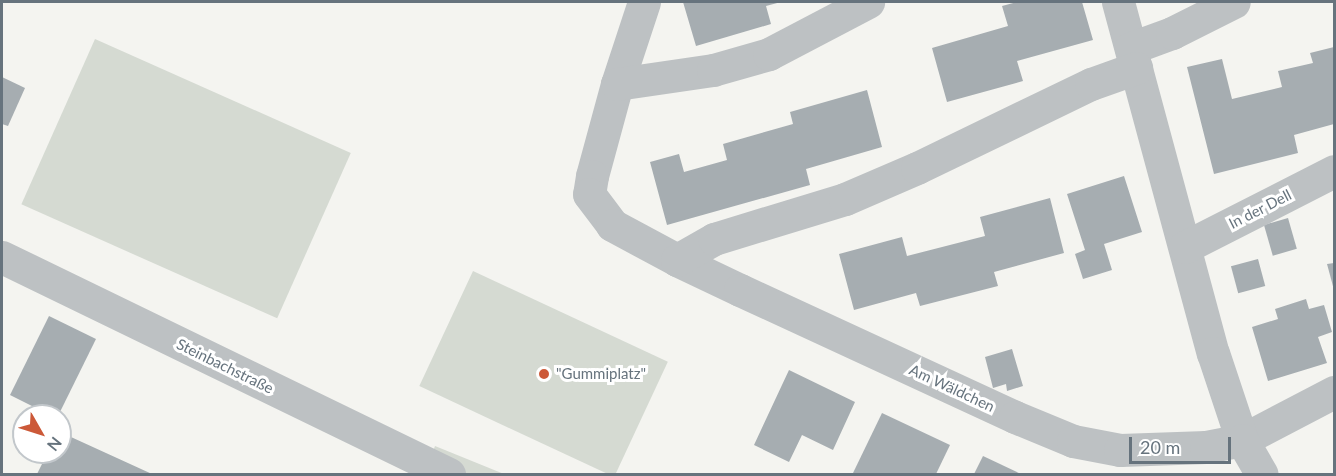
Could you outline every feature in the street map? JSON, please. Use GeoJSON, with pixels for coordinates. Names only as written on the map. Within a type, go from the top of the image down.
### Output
{"type":"FeatureCollection","features":[{"type":"Feature","properties":{"kind":"street","name":"Am Wäldchen"},"geometry":{"type":"LineString","coordinates":[[644,2],[617,84],[589,194],[612,225],[677,260],[1015,417],[1073,441],[1120,450],[1206,447],[1242,440]]}},
{"type":"Feature","properties":{"kind":"street"},"geometry":{"type":"LineString","coordinates":[[617,84],[713,70],[769,54],[868,2]]}},
{"type":"Feature","properties":{"kind":"street"},"geometry":{"type":"LineString","coordinates":[[1118,2],[1213,353],[1242,440],[1262,474]]}},
{"type":"Feature","properties":{"kind":"street"},"geometry":{"type":"LineString","coordinates":[[677,260],[714,239],[845,199],[897,177],[1091,84],[1172,33],[1234,2]]}},
{"type":"Feature","properties":{"kind":"street","name":"In der Dell"},"geometry":{"type":"LineString","coordinates":[[1185,247],[1335,171]]}},
{"type":"Feature","properties":{"kind":"street","name":"Steinbachstraße"},"geometry":{"type":"LineString","coordinates":[[2,257],[449,474]]}},
{"type":"Feature","properties":{"kind":"street"},"geometry":{"type":"LineString","coordinates":[[1242,440],[1335,392]]}},
{"type":"Feature","properties":{"kind":"shaded area"},"geometry":{"type":"Polygon","coordinates":[[[95,39],[351,153],[277,318],[21,204],[95,39]]]}},
{"type":"Feature","properties":{"kind":"shaded area","name":"\"Gummiplatz\""},"geometry":{"type":"Polygon","coordinates":[[[473,271],[668,362],[616,474],[608,474],[419,386],[473,271]]]}},
{"type":"Feature","properties":{"kind":"shaded area"},"geometry":{"type":"Polygon","coordinates":[[[435,446],[504,474],[424,474],[435,446]]]}},
{"type":"Feature","properties":{"kind":"building"},"geometry":{"type":"Polygon","coordinates":[[[683,2],[781,2],[766,6],[771,24],[696,46],[683,2]]]}},
{"type":"Feature","properties":{"kind":"building"},"geometry":{"type":"Polygon","coordinates":[[[1017,2],[1082,2],[1093,40],[1017,61],[1023,81],[947,102],[932,48],[1008,26],[1002,6],[1017,2]]]}},
{"type":"Feature","properties":{"kind":"building"},"geometry":{"type":"Polygon","coordinates":[[[1334,47],[1334,124],[1294,135],[1298,153],[1214,174],[1187,67],[1222,59],[1232,99],[1282,87],[1278,71],[1313,63],[1310,53],[1334,47]]]}},
{"type":"Feature","properties":{"kind":"building"},"geometry":{"type":"Polygon","coordinates":[[[2,77],[25,88],[8,126],[2,124],[2,77]]]}},
{"type":"Feature","properties":{"kind":"building"},"geometry":{"type":"Polygon","coordinates":[[[867,90],[882,147],[806,169],[810,185],[667,225],[650,162],[679,154],[684,172],[727,160],[723,144],[793,124],[790,112],[867,90]]]}},
{"type":"Feature","properties":{"kind":"building"},"geometry":{"type":"Polygon","coordinates":[[[1124,176],[1142,232],[1104,244],[1112,270],[1083,279],[1075,254],[1085,250],[1067,194],[1124,176]]]}},
{"type":"Feature","properties":{"kind":"building"},"geometry":{"type":"Polygon","coordinates":[[[1050,198],[1064,253],[994,272],[998,286],[920,306],[916,293],[854,310],[839,254],[902,237],[907,256],[985,236],[980,217],[1050,198]]]}},
{"type":"Feature","properties":{"kind":"building"},"geometry":{"type":"Polygon","coordinates":[[[1288,218],[1297,249],[1273,256],[1264,225],[1288,218]]]}},
{"type":"Feature","properties":{"kind":"building"},"geometry":{"type":"Polygon","coordinates":[[[1258,259],[1265,286],[1238,293],[1231,266],[1258,259]]]}},
{"type":"Feature","properties":{"kind":"building"},"geometry":{"type":"Polygon","coordinates":[[[1334,263],[1334,290],[1327,264],[1334,263]]]}},
{"type":"Feature","properties":{"kind":"building"},"geometry":{"type":"Polygon","coordinates":[[[1306,299],[1309,309],[1324,305],[1332,332],[1318,337],[1327,363],[1268,381],[1252,327],[1278,319],[1275,309],[1306,299]]]}},
{"type":"Feature","properties":{"kind":"building"},"geometry":{"type":"Polygon","coordinates":[[[49,316],[96,339],[64,404],[28,404],[10,395],[49,316]]]}},
{"type":"Feature","properties":{"kind":"building"},"geometry":{"type":"Polygon","coordinates":[[[1012,349],[1023,386],[1007,391],[1006,384],[993,388],[985,357],[1012,349]]]}},
{"type":"Feature","properties":{"kind":"building"},"geometry":{"type":"Polygon","coordinates":[[[789,370],[855,402],[833,450],[802,435],[789,462],[754,445],[789,370]]]}},
{"type":"Feature","properties":{"kind":"building"},"geometry":{"type":"Polygon","coordinates":[[[882,413],[950,445],[936,474],[853,473],[882,413]]]}},
{"type":"Feature","properties":{"kind":"building"},"geometry":{"type":"Polygon","coordinates":[[[72,437],[152,474],[37,474],[42,464],[72,464],[72,437]]]}},
{"type":"Feature","properties":{"kind":"building"},"geometry":{"type":"Polygon","coordinates":[[[983,456],[1021,474],[974,474],[983,456]]]}},
{"type":"Feature","properties":{"kind":"place","name":"\"Gummiplatz\""},"geometry":{"type":"Point","coordinates":[544,374]}}]}
